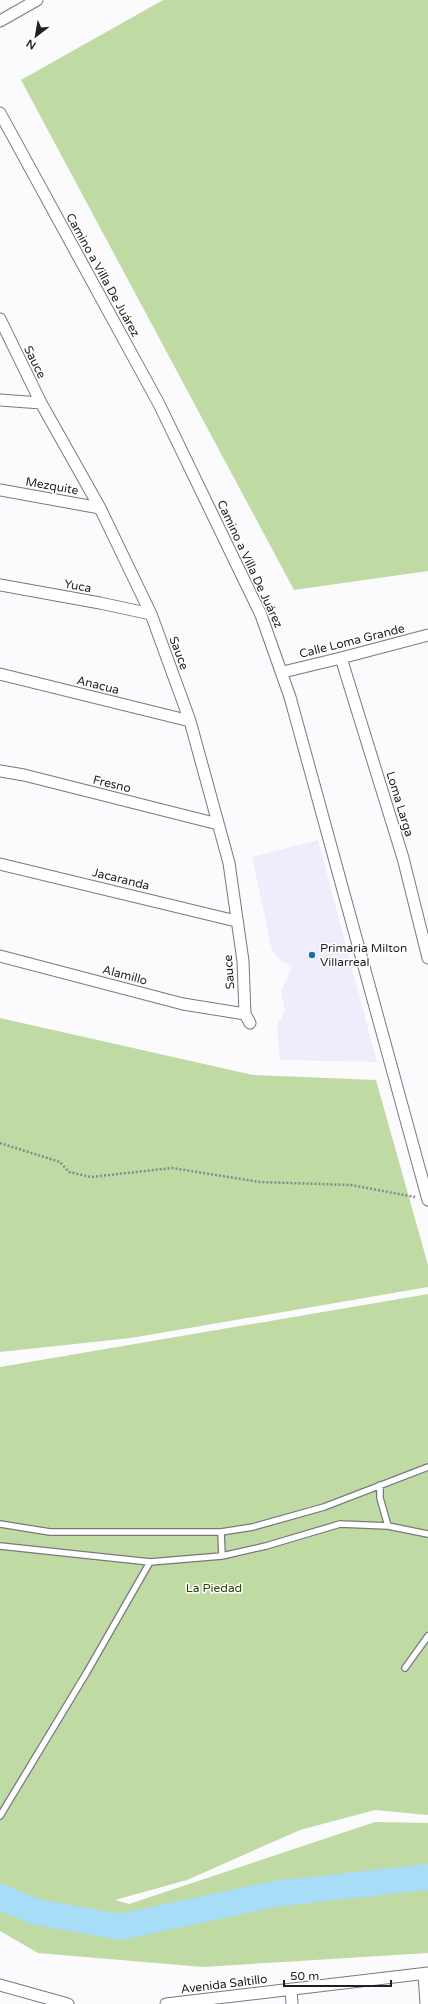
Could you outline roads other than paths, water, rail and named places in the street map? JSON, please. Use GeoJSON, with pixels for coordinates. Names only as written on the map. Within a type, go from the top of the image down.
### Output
{"type":"FeatureCollection","features":[{"type":"Feature","properties":{"kind":"street"},"geometry":{"type":"LineString","coordinates":[[0,21],[37,0]]}},
{"type":"Feature","properties":{"kind":"street","name":"Camino a Villa De Juárez"},"geometry":{"type":"LineString","coordinates":[[0,113],[159,404],[262,615],[283,672],[428,1199]]}},
{"type":"Feature","properties":{"kind":"street","name":"Sauce"},"geometry":{"type":"LineString","coordinates":[[0,319],[40,403],[100,508],[151,614],[190,721],[229,863],[236,921],[243,961],[247,1019]]}},
{"type":"Feature","properties":{"kind":"street"},"geometry":{"type":"LineString","coordinates":[[0,400],[40,403]]}},
{"type":"Feature","properties":{"kind":"street","name":"Mezquite"},"geometry":{"type":"LineString","coordinates":[[0,490],[100,508]]}},
{"type":"Feature","properties":{"kind":"street","name":"Yuca"},"geometry":{"type":"LineString","coordinates":[[0,585],[151,614]]}},
{"type":"Feature","properties":{"kind":"street","name":"Calle Loma Grande"},"geometry":{"type":"LineString","coordinates":[[283,672],[428,635]]}},
{"type":"Feature","properties":{"kind":"street","name":"Loma Larga"},"geometry":{"type":"LineString","coordinates":[[341,658],[403,858],[428,958]]}},
{"type":"Feature","properties":{"kind":"street","name":"Anacua"},"geometry":{"type":"LineString","coordinates":[[0,674],[190,721]]}},
{"type":"Feature","properties":{"kind":"street","name":"Fresno"},"geometry":{"type":"LineString","coordinates":[[0,770],[218,824]]}},
{"type":"Feature","properties":{"kind":"street","name":"Jacaranda"},"geometry":{"type":"LineString","coordinates":[[0,864],[236,921]]}},
{"type":"Feature","properties":{"kind":"street","name":"Alamillo"},"geometry":{"type":"LineString","coordinates":[[0,956],[183,1004],[247,1019]]}},
{"type":"Feature","properties":{"kind":"street"},"geometry":{"type":"LineString","coordinates":[[426,1974],[426,2004]]}},
{"type":"Feature","properties":{"kind":"street","name":"Avenida Saltillo"},"geometry":{"type":"LineString","coordinates":[[166,2004],[426,1974]]}},
{"type":"Feature","properties":{"kind":"street"},"geometry":{"type":"LineString","coordinates":[[0,1985],[68,2004]]}},
{"type":"Feature","properties":{"kind":"street"},"geometry":{"type":"LineString","coordinates":[[291,1989],[292,2004]]}},
{"type":"Feature","properties":{"kind":"lane"},"geometry":{"type":"LineString","coordinates":[[0,1524],[50,1532],[221,1532],[253,1527],[324,1507],[428,1467]]}},
{"type":"Feature","properties":{"kind":"lane"},"geometry":{"type":"LineString","coordinates":[[380,1485],[381,1502],[388,1526]]}},
{"type":"Feature","properties":{"kind":"lane"},"geometry":{"type":"LineString","coordinates":[[0,1546],[150,1562],[222,1556],[266,1546],[340,1524],[388,1526],[428,1534]]}},
{"type":"Feature","properties":{"kind":"lane"},"geometry":{"type":"LineString","coordinates":[[221,1532],[222,1556]]}},
{"type":"Feature","properties":{"kind":"lane"},"geometry":{"type":"LineString","coordinates":[[0,1816],[87,1672],[150,1562]]}},
{"type":"Feature","properties":{"kind":"lane"},"geometry":{"type":"LineString","coordinates":[[405,1668],[428,1636]]}},
{"type":"Feature","properties":{"kind":"waterway"},"geometry":{"type":"LineString","coordinates":[[0,1897],[36,1912],[120,1927],[274,1894],[428,1877]]}},
{"type":"Feature","properties":{"kind":"place","name":"Primaria Milton Villarreal"},"geometry":{"type":"Point","coordinates":[312,955]}},
{"type":"Feature","properties":{"kind":"park label","name":"La Piedad"},"geometry":{"type":"Point","coordinates":[214,1588]}}]}
